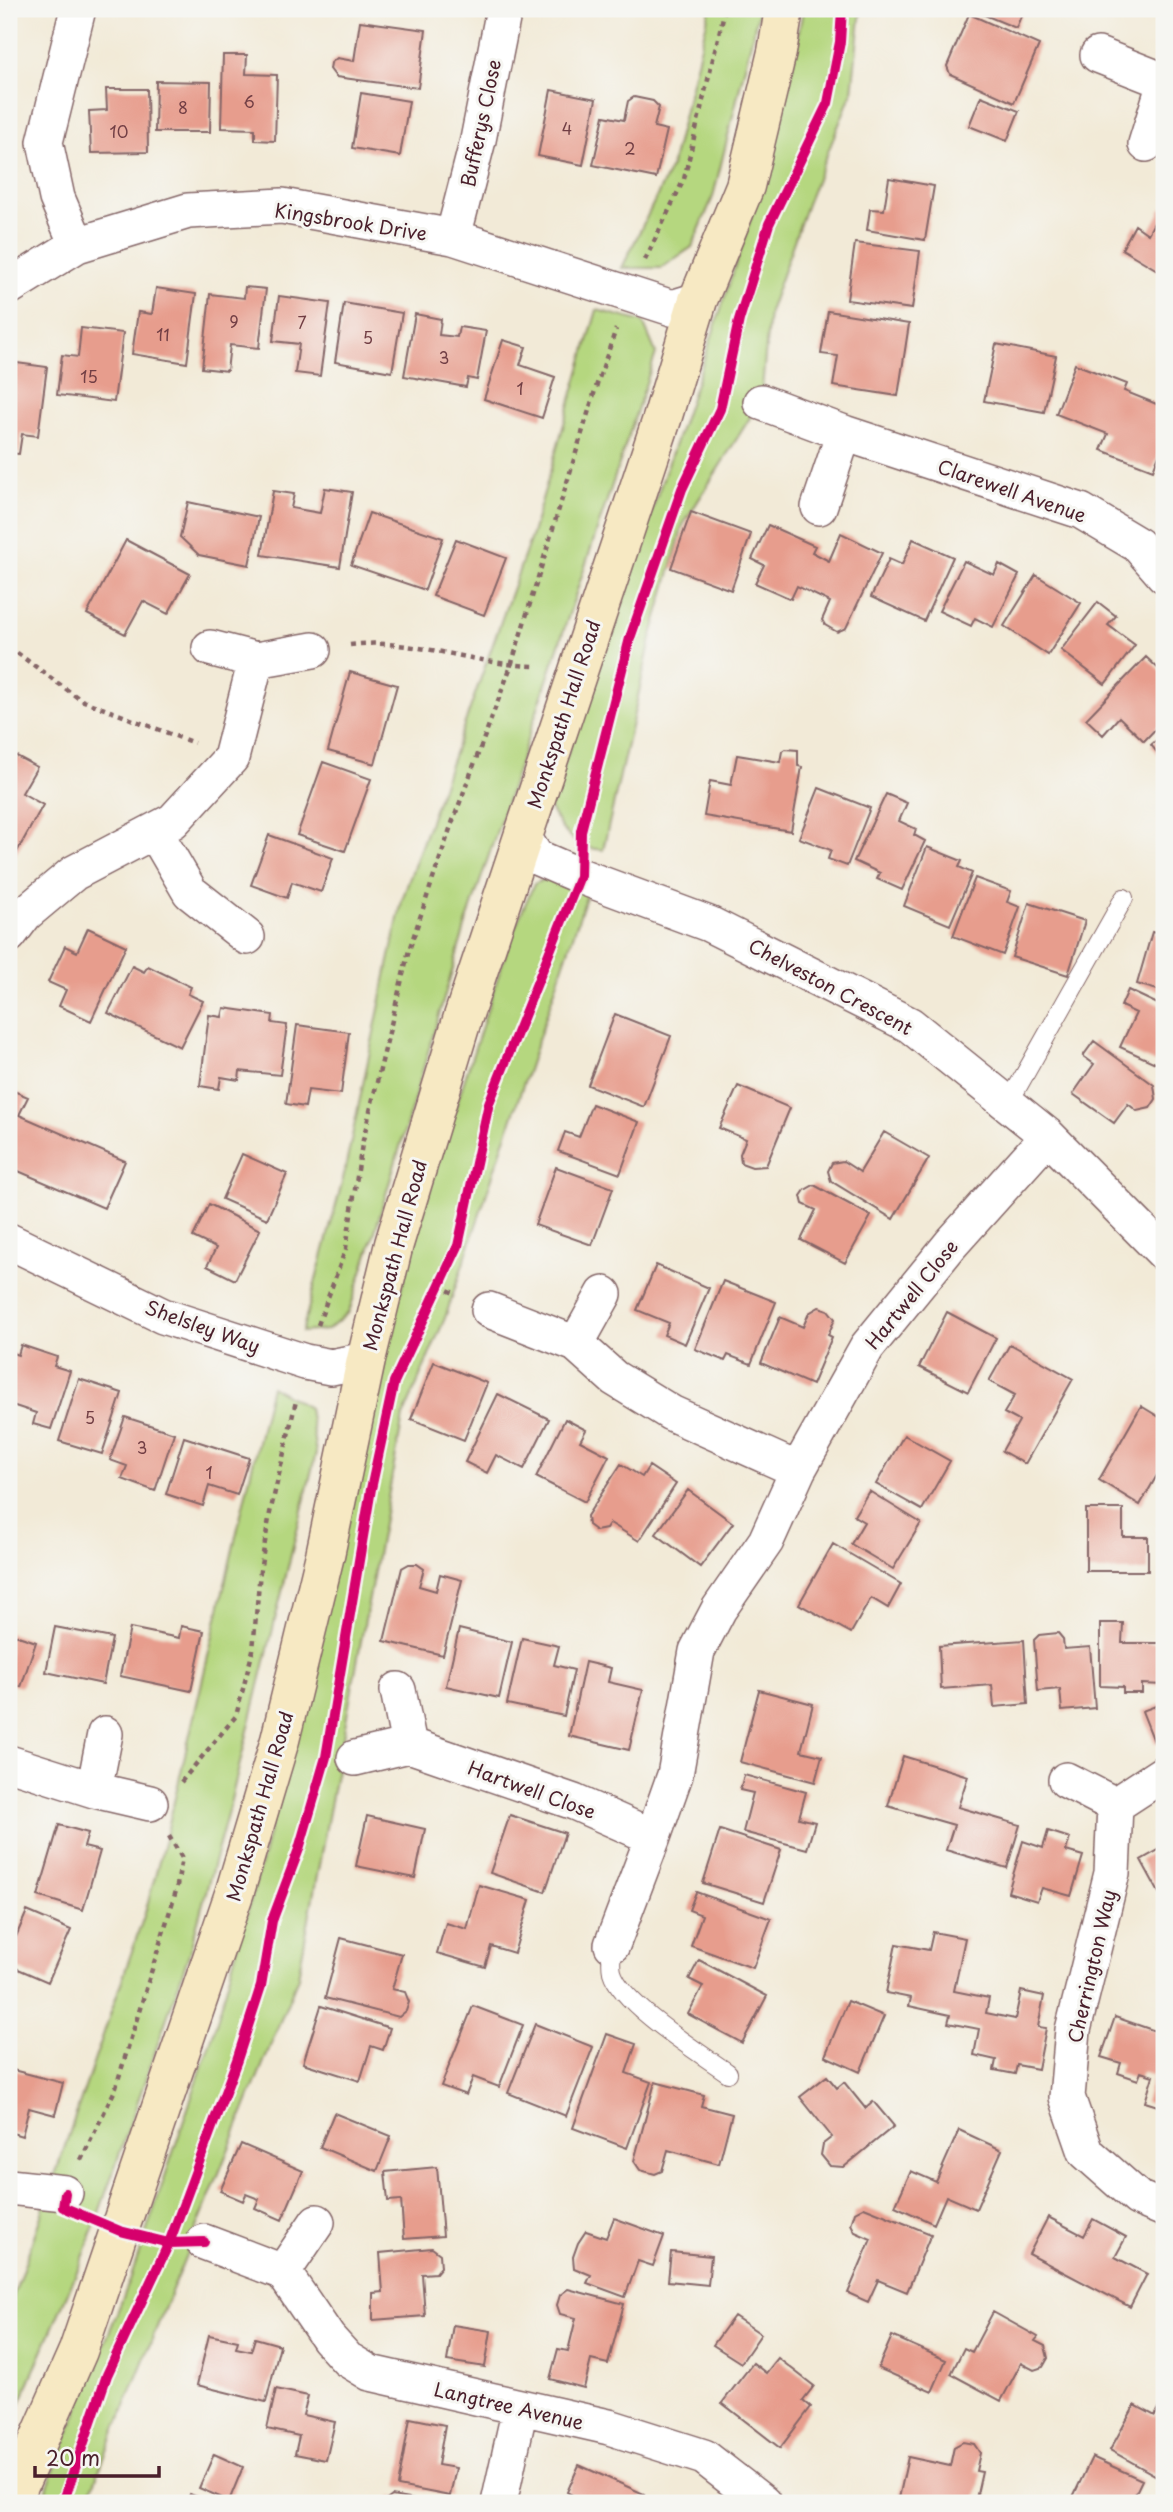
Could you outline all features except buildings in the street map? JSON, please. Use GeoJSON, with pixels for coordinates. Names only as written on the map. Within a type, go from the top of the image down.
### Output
{"type":"FeatureCollection","features":[{"type":"Feature","properties":{"kind":"street"},"geometry":{"type":"LineString","coordinates":[[77,244],[57,198],[45,142],[78,9]]}},
{"type":"Feature","properties":{"kind":"street","name":"Bufferys Close"},"geometry":{"type":"LineString","coordinates":[[453,237],[478,140],[504,9]]}},
{"type":"Feature","properties":{"kind":"street","name":"Monkspath Hall Road"},"geometry":{"type":"LineString","coordinates":[[11,2503],[78,2351],[235,1891],[280,1740],[326,1555],[366,1360],[394,1244],[428,1131],[578,666],[662,419],[698,300],[745,186],[784,9]]}},
{"type":"Feature","properties":{"kind":"street"},"geometry":{"type":"LineString","coordinates":[[1098,55],[1164,84],[1146,144]]}},
{"type":"Feature","properties":{"kind":"street","name":"Kingsbrook Drive"},"geometry":{"type":"LineString","coordinates":[[9,287],[77,244],[188,211],[282,206],[453,237],[671,307],[698,300]]}},
{"type":"Feature","properties":{"kind":"street","name":"Clarewell Avenue"},"geometry":{"type":"LineString","coordinates":[[761,402],[844,433],[1081,511],[1138,545],[1164,575]]}},
{"type":"Feature","properties":{"kind":"street"},"geometry":{"type":"LineString","coordinates":[[819,507],[844,433]]}},
{"type":"Feature","properties":{"kind":"street"},"geometry":{"type":"LineString","coordinates":[[210,648],[256,660],[313,650]]}},
{"type":"Feature","properties":{"kind":"street"},"geometry":{"type":"LineString","coordinates":[[9,935],[25,914],[74,873],[173,821],[231,758],[256,660]]}},
{"type":"Feature","properties":{"kind":"street"},"geometry":{"type":"LineString","coordinates":[[155,832],[190,892],[247,937]]}},
{"type":"Feature","properties":{"kind":"street","name":"Chelveston Crescent"},"geometry":{"type":"LineString","coordinates":[[523,837],[536,857],[709,924],[910,1025],[1048,1136],[1164,1253]]}},
{"type":"Feature","properties":{"kind":"street","name":"Hartwell Close"},"geometry":{"type":"LineString","coordinates":[[612,1945],[675,1775],[696,1651],[719,1609],[766,1541],[798,1470],[867,1347],[951,1244],[1048,1136]]}},
{"type":"Feature","properties":{"kind":"street","name":"Shelsley Way"},"geometry":{"type":"LineString","coordinates":[[9,1241],[163,1315],[305,1362],[331,1367],[366,1360]]}},
{"type":"Feature","properties":{"kind":"street"},"geometry":{"type":"LineString","coordinates":[[576,1345],[604,1294]]}},
{"type":"Feature","properties":{"kind":"street"},"geometry":{"type":"LineString","coordinates":[[489,1310],[576,1345],[614,1378],[671,1413],[798,1470]]}},
{"type":"Feature","properties":{"kind":"street"},"geometry":{"type":"LineString","coordinates":[[355,1758],[409,1745],[398,1690]]}},
{"type":"Feature","properties":{"kind":"street"},"geometry":{"type":"LineString","coordinates":[[94,1790],[105,1734]]}},
{"type":"Feature","properties":{"kind":"street","name":"Hartwell Close"},"geometry":{"type":"LineString","coordinates":[[409,1745],[574,1802],[653,1837]]}},
{"type":"Feature","properties":{"kind":"street"},"geometry":{"type":"LineString","coordinates":[[9,1763],[94,1790],[159,1818]]}},
{"type":"Feature","properties":{"kind":"street"},"geometry":{"type":"LineString","coordinates":[[1066,1780],[1115,1805],[1164,1773]]}},
{"type":"Feature","properties":{"kind":"street","name":"Cherrington Way"},"geometry":{"type":"LineString","coordinates":[[1115,1805],[1112,1873],[1073,2030],[1067,2097],[1086,2152],[1138,2197],[1164,2208]]}},
{"type":"Feature","properties":{"kind":"street"},"geometry":{"type":"LineString","coordinates":[[9,2187],[65,2193]]}},
{"type":"Feature","properties":{"kind":"street"},"geometry":{"type":"LineString","coordinates":[[204,2242],[283,2272],[317,2222]]}},
{"type":"Feature","properties":{"kind":"street","name":"Langtree Avenue"},"geometry":{"type":"LineString","coordinates":[[283,2272],[328,2338],[347,2359],[370,2373],[609,2427],[704,2457],[763,2503]]}},
{"type":"Feature","properties":{"kind":"street"},"geometry":{"type":"LineString","coordinates":[[499,2503],[520,2408]]}},
{"type":"Feature","properties":{"kind":"lane"},"geometry":{"type":"LineString","coordinates":[[1008,1104],[1124,898]]}},
{"type":"Feature","properties":{"kind":"lane"},"geometry":{"type":"LineString","coordinates":[[612,1945],[612,1972],[623,1992],[660,2025],[728,2073]]}},
{"type":"Feature","properties":{"kind":"path"},"geometry":{"type":"LineString","coordinates":[[451,826],[511,666],[597,384],[629,293],[684,179],[725,9]]}},
{"type":"Feature","properties":{"kind":"path"},"geometry":{"type":"LineString","coordinates":[[313,650],[372,642],[432,648],[511,666],[578,666]]}},
{"type":"Feature","properties":{"kind":"path"},"geometry":{"type":"LineString","coordinates":[[9,647],[81,700],[231,758]]}},
{"type":"Feature","properties":{"kind":"path"},"geometry":{"type":"LineString","coordinates":[[434,1298],[444,1276]]}},
{"type":"Feature","properties":{"kind":"path"},"geometry":{"type":"LineString","coordinates":[[65,2193],[115,2090],[176,1891],[182,1858],[159,1818]]}},
{"type":"Feature","properties":{"kind":"green space"},"geometry":{"type":"Polygon","coordinates":[[[710,9],[759,9],[713,197],[692,247],[661,268],[622,268],[671,167],[710,9]]]}},
{"type":"Feature","properties":{"kind":"green space"},"geometry":{"type":"Polygon","coordinates":[[[803,9],[861,9],[852,92],[807,204],[769,312],[761,400],[683,525],[651,639],[603,850],[581,847],[562,829],[549,807],[742,246],[783,104],[803,9]]]}},
{"type":"Feature","properties":{"kind":"green space"},"geometry":{"type":"Polygon","coordinates":[[[597,310],[643,322],[656,353],[466,924],[349,1312],[328,1330],[302,1332],[343,1179],[402,900],[532,534],[597,310]]]}},
{"type":"Feature","properties":{"kind":"green space"},"geometry":{"type":"Polygon","coordinates":[[[551,876],[589,888],[445,1318],[403,1417],[298,1977],[86,2503],[41,2503],[130,2280],[214,2031],[262,1860],[385,1345],[436,1167],[512,934],[534,884],[551,876]]]}},
{"type":"Feature","properties":{"kind":"green space"},"geometry":{"type":"Polygon","coordinates":[[[271,1386],[309,1408],[316,1453],[230,1804],[189,1954],[85,2253],[9,2428],[9,2309],[145,1913],[167,1832],[271,1386]]]}},
{"type":"Feature","properties":{"kind":"cycle path"},"geometry":{"type":"LineString","coordinates":[[63,2503],[107,2375],[169,2243],[237,2060],[261,1986],[272,1921],[299,1849],[326,1757],[371,1489],[394,1382],[458,1246],[489,1103],[580,876],[581,831],[630,638],[682,489],[720,409],[739,320],[769,224],[828,103],[840,42],[842,9]]}},
{"type":"Feature","properties":{"kind":"cycle path"},"geometry":{"type":"LineString","coordinates":[[65,2193],[63,2207],[120,2231],[169,2243],[204,2242]]}}]}
